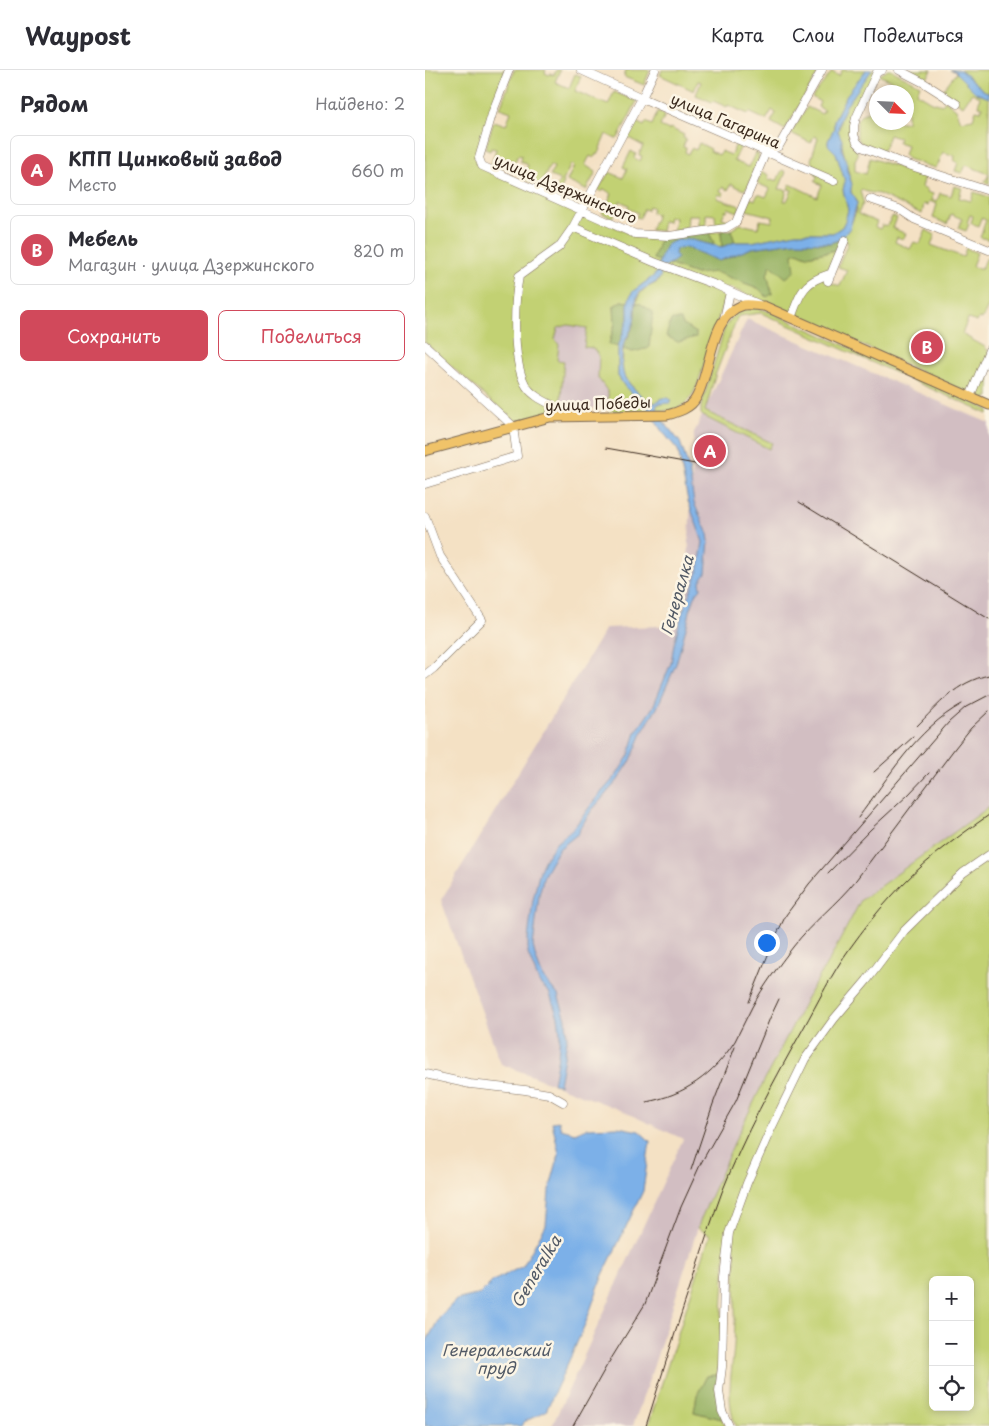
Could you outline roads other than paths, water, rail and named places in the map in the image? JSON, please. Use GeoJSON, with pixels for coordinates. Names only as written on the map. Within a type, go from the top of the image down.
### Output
{"type":"FeatureCollection","features":[{"type":"Feature","properties":{"kind":"main road"},"geometry":{"type":"LineString","coordinates":[[724,318],[735,308],[747,305],[764,306],[989,405]]}},
{"type":"Feature","properties":{"kind":"main road","name":"улица Победы"},"geometry":{"type":"LineString","coordinates":[[425,451],[550,417],[667,415],[675,413],[685,408],[696,398],[724,318]]}},
{"type":"Feature","properties":{"kind":"street","name":"улица Дзержинского"},"geometry":{"type":"LineString","coordinates":[[509,70],[493,111],[479,158],[482,166],[635,234],[669,236],[726,228],[737,222],[766,152]]}},
{"type":"Feature","properties":{"kind":"street","name":"улица Гагарина"},"geometry":{"type":"LineString","coordinates":[[581,70],[833,181]]}},
{"type":"Feature","properties":{"kind":"street"},"geometry":{"type":"LineString","coordinates":[[550,417],[552,405],[537,397],[525,384],[517,360],[517,289],[519,276],[559,247],[573,226],[642,98],[655,70]]}},
{"type":"Feature","properties":{"kind":"street"},"geometry":{"type":"LineString","coordinates":[[766,152],[779,146],[822,70]]}},
{"type":"Feature","properties":{"kind":"street"},"geometry":{"type":"LineString","coordinates":[[882,70],[877,72],[856,118],[854,135],[857,142],[862,147],[902,163],[989,192]]}},
{"type":"Feature","properties":{"kind":"street"},"geometry":{"type":"LineString","coordinates":[[899,70],[924,82],[957,104]]}},
{"type":"Feature","properties":{"kind":"street"},"geometry":{"type":"LineString","coordinates":[[870,199],[899,209],[915,219],[989,250]]}},
{"type":"Feature","properties":{"kind":"street"},"geometry":{"type":"LineString","coordinates":[[573,226],[654,262],[764,306]]}},
{"type":"Feature","properties":{"kind":"street"},"geometry":{"type":"LineString","coordinates":[[791,318],[804,289],[811,282],[825,275],[829,278],[845,240]]}},
{"type":"Feature","properties":{"kind":"street"},"geometry":{"type":"LineString","coordinates":[[724,318],[730,292]]}},
{"type":"Feature","properties":{"kind":"street"},"geometry":{"type":"LineString","coordinates":[[425,345],[513,426],[517,456],[425,484]]}},
{"type":"Feature","properties":{"kind":"street"},"geometry":{"type":"LineString","coordinates":[[970,397],[989,350]]}},
{"type":"Feature","properties":{"kind":"street"},"geometry":{"type":"LineString","coordinates":[[425,516],[440,556],[482,620],[425,675]]}},
{"type":"Feature","properties":{"kind":"street"},"geometry":{"type":"LineString","coordinates":[[729,1426],[722,1411],[719,1391],[723,1367],[724,1277],[729,1233],[747,1183],[769,1133],[805,1059],[834,1018],[867,980],[904,931],[963,873],[989,855]]}},
{"type":"Feature","properties":{"kind":"street"},"geometry":{"type":"LineString","coordinates":[[425,1074],[470,1084],[549,1094],[563,1102]]}},
{"type":"Feature","properties":{"kind":"water","name":"Генералка"},"geometry":{"type":"Polygon","coordinates":[[[866,70],[872,70],[846,106],[838,131],[842,140],[842,150],[852,184],[851,193],[857,203],[850,228],[841,239],[830,243],[795,242],[752,248],[719,261],[686,247],[676,249],[675,254],[678,258],[668,264],[661,271],[659,280],[641,291],[637,298],[634,322],[623,346],[622,361],[624,375],[634,389],[651,401],[655,403],[662,398],[671,400],[670,403],[658,404],[656,407],[664,422],[680,442],[689,468],[694,503],[708,534],[706,573],[700,581],[701,588],[696,594],[690,611],[676,664],[631,760],[618,780],[592,810],[580,828],[579,833],[559,849],[544,875],[539,895],[533,946],[543,977],[558,995],[566,1019],[567,1041],[559,1085],[553,1084],[560,1033],[558,1017],[549,992],[540,984],[528,954],[533,900],[540,870],[556,843],[573,829],[597,797],[616,776],[629,755],[636,732],[653,707],[671,663],[682,613],[698,572],[703,542],[688,501],[678,450],[661,430],[647,407],[625,387],[618,376],[618,347],[628,319],[628,302],[632,292],[655,275],[667,244],[677,240],[688,239],[722,247],[735,242],[752,242],[796,233],[833,233],[842,227],[848,210],[843,190],[845,181],[836,153],[828,145],[828,141],[834,128],[834,120],[846,96],[866,70]]]}},
{"type":"Feature","properties":{"kind":"water"},"geometry":{"type":"Polygon","coordinates":[[[950,70],[960,70],[989,93],[989,98],[976,93],[954,71],[950,70]]]}},
{"type":"Feature","properties":{"kind":"water","name":"Генеральский пруд"},"geometry":{"type":"Polygon","coordinates":[[[559,1121],[561,1129],[575,1133],[586,1128],[618,1127],[639,1131],[650,1141],[643,1191],[602,1277],[572,1354],[546,1411],[524,1422],[521,1426],[425,1426],[425,1344],[440,1317],[456,1300],[480,1294],[493,1281],[523,1266],[546,1225],[549,1191],[559,1154],[552,1122],[559,1121]]]}},
{"type":"Feature","properties":{"kind":"railway"},"geometry":{"type":"LineString","coordinates":[[606,448],[712,467]]}},
{"type":"Feature","properties":{"kind":"railway"},"geometry":{"type":"LineString","coordinates":[[799,502],[989,619]]}},
{"type":"Feature","properties":{"kind":"railway"},"geometry":{"type":"LineString","coordinates":[[916,727],[957,688],[977,678],[989,675]]}},
{"type":"Feature","properties":{"kind":"railway"},"geometry":{"type":"LineString","coordinates":[[749,1002],[786,915],[809,884],[949,722],[966,707],[989,695]]}},
{"type":"Feature","properties":{"kind":"railway"},"geometry":{"type":"LineString","coordinates":[[858,818],[917,740],[946,714],[962,704]]}},
{"type":"Feature","properties":{"kind":"railway"},"geometry":{"type":"LineString","coordinates":[[646,1102],[660,1099],[685,1089],[697,1082],[717,1064],[735,1041],[761,992],[793,947],[856,880],[955,748],[971,728],[989,711]]}},
{"type":"Feature","properties":{"kind":"railway"},"geometry":{"type":"LineString","coordinates":[[874,772],[913,737]]}},
{"type":"Feature","properties":{"kind":"railway"},"geometry":{"type":"LineString","coordinates":[[828,873],[929,773]]}},
{"type":"Feature","properties":{"kind":"railway"},"geometry":{"type":"LineString","coordinates":[[646,1426],[722,1192],[759,1109],[825,988],[843,958],[860,935],[902,885],[937,853],[989,815]]}},
{"type":"Feature","properties":{"kind":"railway"},"geometry":{"type":"LineString","coordinates":[[573,1426],[606,1367],[645,1304],[681,1207],[701,1163],[736,1101],[779,999]]}},
{"type":"Feature","properties":{"kind":"railway"},"geometry":{"type":"LineString","coordinates":[[691,1170],[713,1104],[735,1047]]}},
{"type":"Feature","properties":{"kind":"place","name":"Мебель"},"geometry":{"type":"Point","coordinates":[927,347]}},
{"type":"Feature","properties":{"kind":"place","name":"КПП Цинковый завод"},"geometry":{"type":"Point","coordinates":[710,451]}},
{"type":"Feature","properties":{"kind":"water label","name":"Generalka"},"geometry":{"type":"Point","coordinates":[535,1271]}}]}
